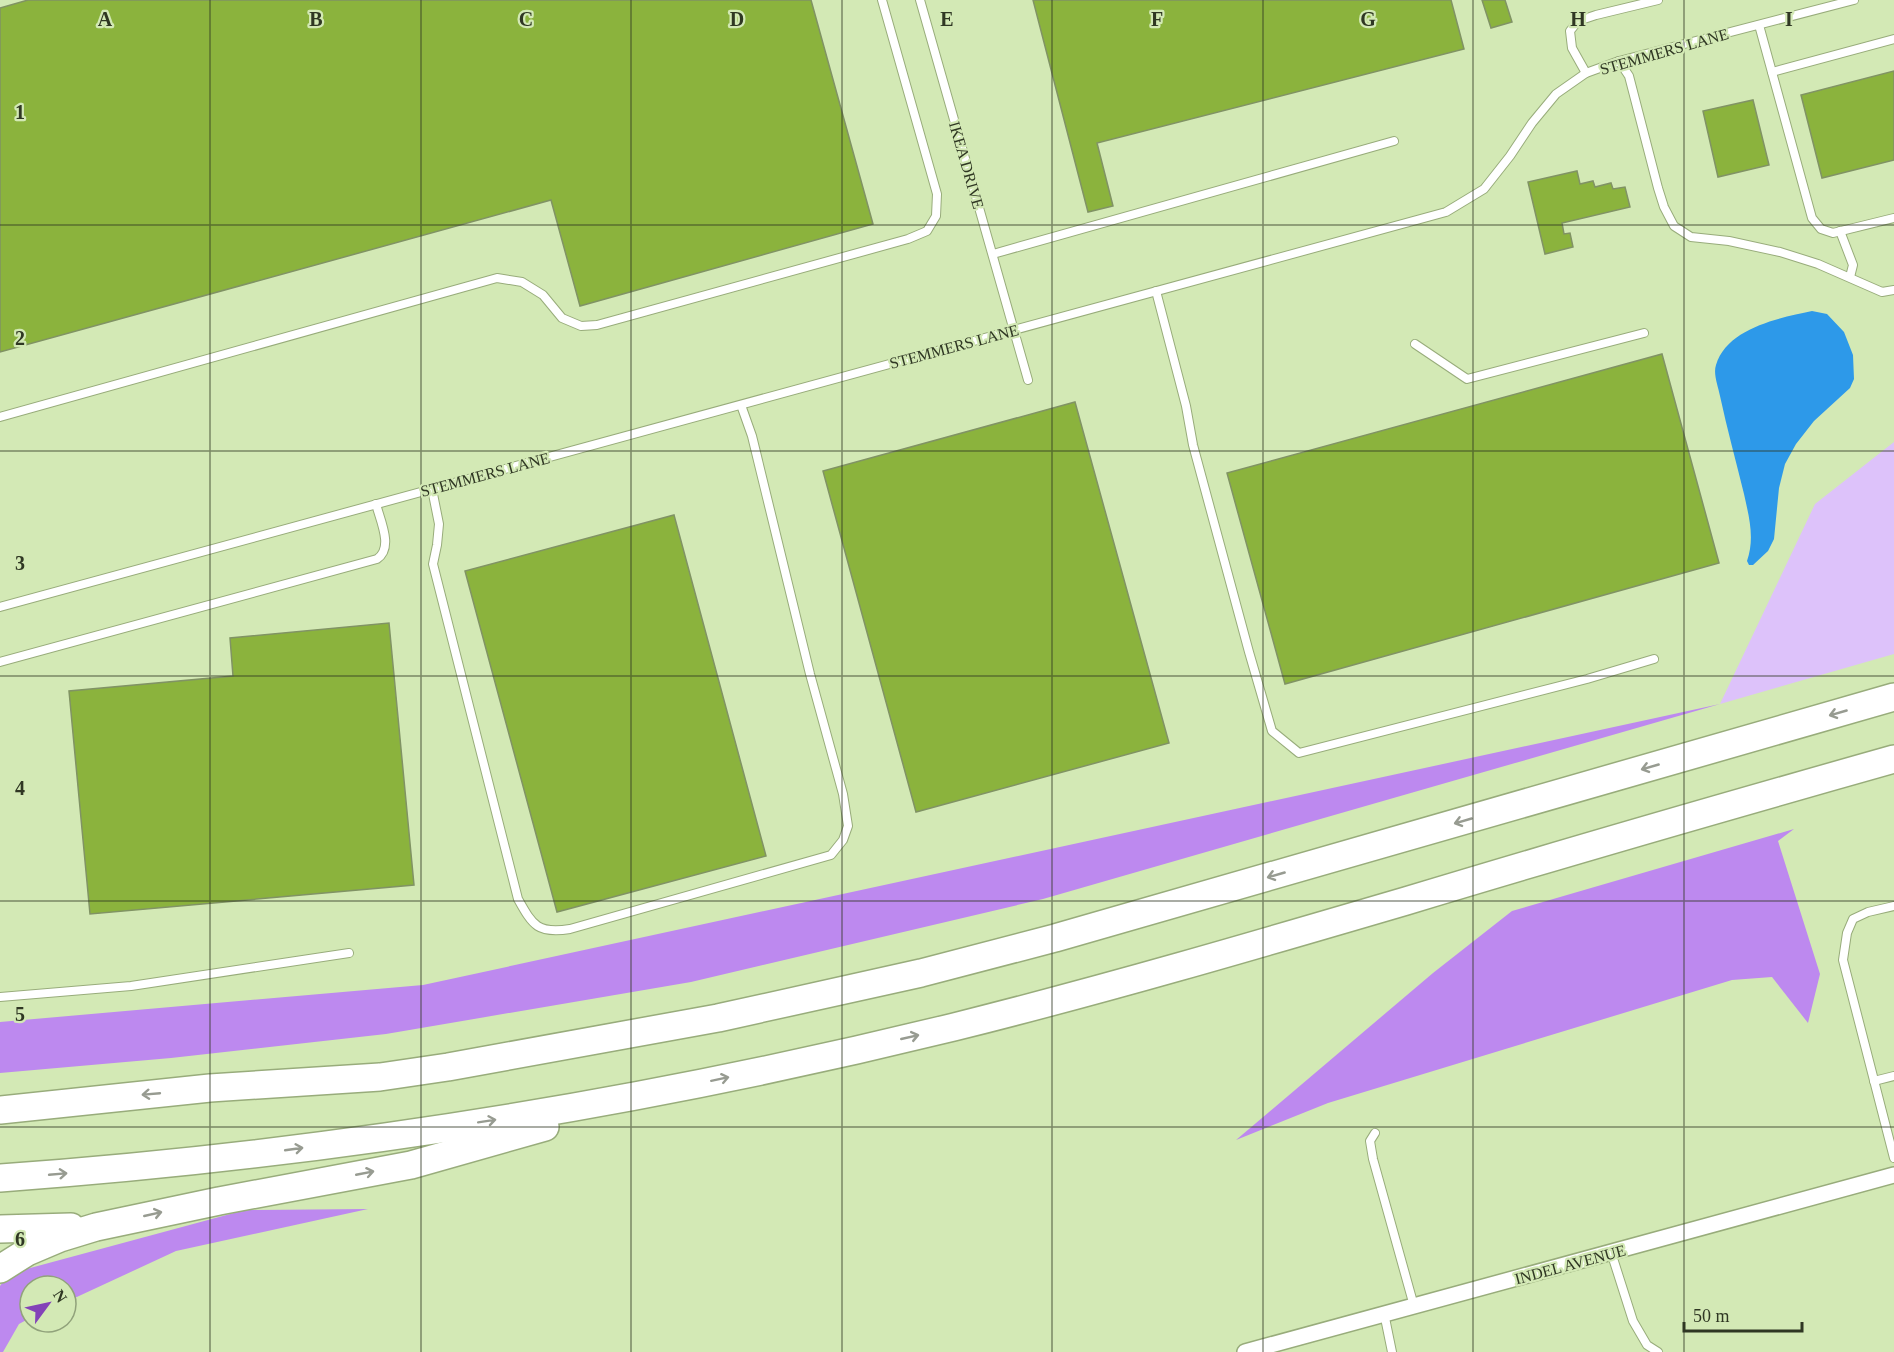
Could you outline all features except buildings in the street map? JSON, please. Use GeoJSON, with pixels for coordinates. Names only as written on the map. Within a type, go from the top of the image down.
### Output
{"type":"FeatureCollection","features":[{"type":"Feature","properties":{"kind":"highway"},"geometry":{"type":"LineString","coordinates":[[0,1110],[210,1088],[380,1077],[583,1044],[831,994],[1055,938],[1894,697]]}},
{"type":"Feature","properties":{"kind":"highway"},"geometry":{"type":"LineString","coordinates":[[0,1178],[171,1163],[366,1139],[540,1113],[692,1085],[888,1042],[1083,994],[1894,759]]}},
{"type":"Feature","properties":{"kind":"highway"},"geometry":{"type":"LineString","coordinates":[[0,1269],[27,1252],[60,1238],[96,1227],[208,1203],[411,1165],[692,1085]]}},
{"type":"Feature","properties":{"kind":"highway"},"geometry":{"type":"LineString","coordinates":[[0,1091],[62,1103]]}},
{"type":"Feature","properties":{"kind":"highway"},"geometry":{"type":"LineString","coordinates":[[0,1229],[96,1227]]}},
{"type":"Feature","properties":{"kind":"street","name":"INDEL AVENUE"},"geometry":{"type":"LineString","coordinates":[[1245,1352],[1894,1175]]}},
{"type":"Feature","properties":{"kind":"lane"},"geometry":{"type":"LineString","coordinates":[[0,417],[497,278],[522,282],[543,295],[562,318],[581,326],[597,325],[908,239],[927,231],[936,216],[937,194],[882,0]]}},
{"type":"Feature","properties":{"kind":"lane","name":"IKEA DRIVE"},"geometry":{"type":"LineString","coordinates":[[920,0],[1028,380]]}},
{"type":"Feature","properties":{"kind":"lane"},"geometry":{"type":"LineString","coordinates":[[1586,73],[1572,48],[1570,31],[1578,21],[1658,0]]}},
{"type":"Feature","properties":{"kind":"lane","name":"STEMMERS LANE"},"geometry":{"type":"LineString","coordinates":[[0,607],[1446,212],[1484,189],[1556,94],[1586,73],[1619,62],[1854,0]]}},
{"type":"Feature","properties":{"kind":"lane"},"geometry":{"type":"LineString","coordinates":[[1759,25],[1812,218],[1821,230],[1833,233],[1894,218]]}},
{"type":"Feature","properties":{"kind":"lane"},"geometry":{"type":"LineString","coordinates":[[1772,72],[1894,39]]}},
{"type":"Feature","properties":{"kind":"lane"},"geometry":{"type":"LineString","coordinates":[[1619,62],[1629,76],[1658,188],[1664,207],[1674,226],[1691,237],[1729,241],[1780,252],[1818,264],[1882,292],[1894,290]]}},
{"type":"Feature","properties":{"kind":"lane"},"geometry":{"type":"LineString","coordinates":[[993,254],[1394,141]]}},
{"type":"Feature","properties":{"kind":"lane"},"geometry":{"type":"LineString","coordinates":[[1840,231],[1853,265],[1850,277]]}},
{"type":"Feature","properties":{"kind":"lane"},"geometry":{"type":"LineString","coordinates":[[1156,291],[1186,406],[1193,445],[1272,731],[1299,753],[1587,679],[1654,659]]}},
{"type":"Feature","properties":{"kind":"lane"},"geometry":{"type":"LineString","coordinates":[[1415,345],[1467,379],[1644,333]]}},
{"type":"Feature","properties":{"kind":"lane"},"geometry":{"type":"LineString","coordinates":[[432,489],[439,524],[433,564],[518,899],[532,923],[543,931],[556,932],[570,929],[831,855],[843,840],[848,826],[843,794],[810,674],[756,453],[741,405]]}},
{"type":"Feature","properties":{"kind":"lane"},"geometry":{"type":"LineString","coordinates":[[0,662],[377,559],[384,552],[386,543],[376,504]]}},
{"type":"Feature","properties":{"kind":"lane"},"geometry":{"type":"LineString","coordinates":[[1894,906],[1868,912],[1853,919],[1843,960],[1894,1158]]}},
{"type":"Feature","properties":{"kind":"lane"},"geometry":{"type":"LineString","coordinates":[[0,997],[131,986],[349,953]]}},
{"type":"Feature","properties":{"kind":"lane"},"geometry":{"type":"LineString","coordinates":[[1874,1081],[1894,1076]]}},
{"type":"Feature","properties":{"kind":"lane"},"geometry":{"type":"LineString","coordinates":[[1375,1133],[1371,1141],[1373,1159],[1414,1306]]}},
{"type":"Feature","properties":{"kind":"lane"},"geometry":{"type":"LineString","coordinates":[[1611,1252],[1632,1321],[1647,1345],[1658,1352]]}},
{"type":"Feature","properties":{"kind":"lane"},"geometry":{"type":"LineString","coordinates":[[1384,1313],[1392,1352]]}},
{"type":"Feature","properties":{"kind":"shaded area"},"geometry":{"type":"Polygon","coordinates":[[[1894,442],[1894,654],[1720,704],[1815,504],[1894,442]]]}},
{"type":"Feature","properties":{"kind":"shaded area"},"geometry":{"type":"Polygon","coordinates":[[[1720,704],[1043,899],[691,982],[386,1034],[171,1058],[0,1073],[0,1022],[423,985],[1720,704]]]}},
{"type":"Feature","properties":{"kind":"shaded area"},"geometry":{"type":"Polygon","coordinates":[[[1794,829],[1778,841],[1820,974],[1808,1023],[1772,977],[1732,980],[1328,1103],[1236,1140],[1433,973],[1512,911],[1794,829]]]}},
{"type":"Feature","properties":{"kind":"shaded area"},"geometry":{"type":"Polygon","coordinates":[[[368,1209],[176,1251],[78,1296],[78,1274],[18,1274],[18,1326],[3,1352],[0,1352],[0,1286],[8,1274],[245,1210],[368,1209]]]}},
{"type":"Feature","properties":{"kind":"water"},"geometry":{"type":"Polygon","coordinates":[[[1812,311],[1827,314],[1844,332],[1853,355],[1854,379],[1850,388],[1814,421],[1796,444],[1785,464],[1779,488],[1774,539],[1768,551],[1753,565],[1749,565],[1747,561],[1751,536],[1749,519],[1716,380],[1716,365],[1722,352],[1743,334],[1770,321],[1812,311]]]}}]}
